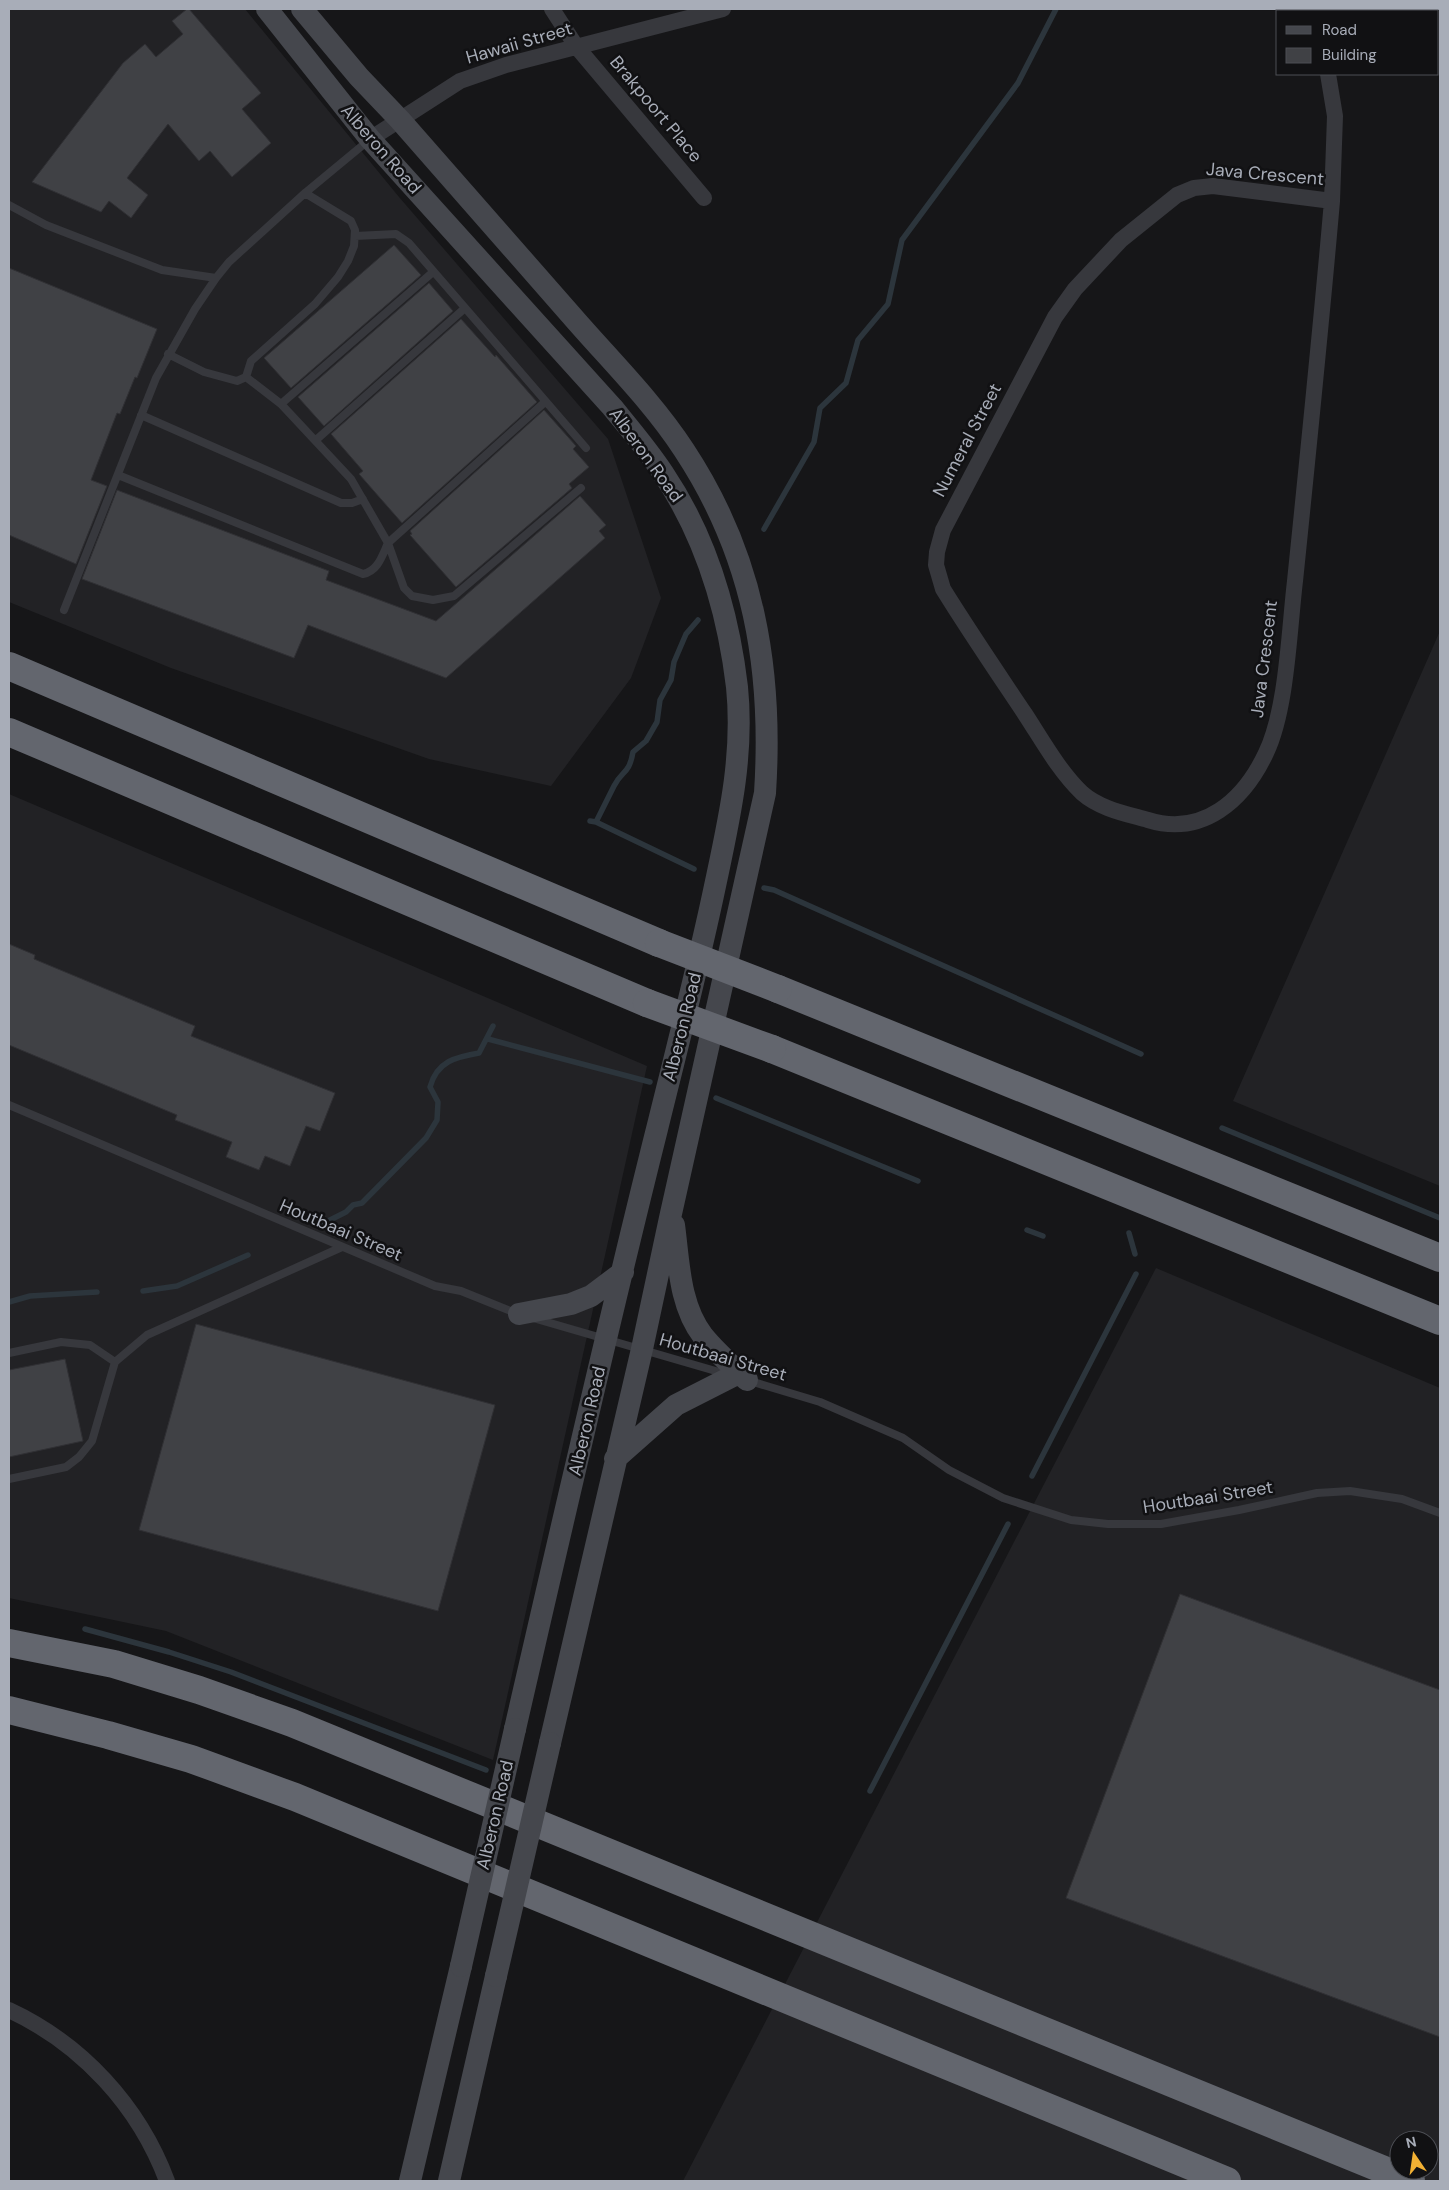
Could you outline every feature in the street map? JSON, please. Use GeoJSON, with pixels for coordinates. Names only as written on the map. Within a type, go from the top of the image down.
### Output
{"type":"FeatureCollection","features":[{"type":"Feature","properties":{"kind":"highway"},"geometry":{"type":"LineString","coordinates":[[9,666],[659,944],[778,989],[1440,1258]]}},
{"type":"Feature","properties":{"kind":"highway"},"geometry":{"type":"LineString","coordinates":[[9,732],[647,1003],[772,1049],[1440,1321]]}},
{"type":"Feature","properties":{"kind":"highway"},"geometry":{"type":"LineString","coordinates":[[9,1642],[114,1664],[199,1690],[292,1723],[1411,2181]]}},
{"type":"Feature","properties":{"kind":"highway"},"geometry":{"type":"LineString","coordinates":[[9,1710],[108,1735],[191,1759],[295,1797],[1226,2181]]}},
{"type":"Feature","properties":{"kind":"main road","name":"Alberon Road"},"geometry":{"type":"LineString","coordinates":[[267,9],[370,139],[612,407],[663,473],[700,539],[725,612],[737,688],[739,726],[734,793],[693,986],[606,1339],[410,2181]]}},
{"type":"Feature","properties":{"kind":"main road","name":"Alberon Road"},"geometry":{"type":"LineString","coordinates":[[302,9],[359,77],[400,120],[642,396],[683,449],[710,493],[734,547],[753,608],[766,692],[768,746],[765,793],[672,1206],[642,1349],[448,2181]]}},
{"type":"Feature","properties":{"kind":"main road"},"geometry":{"type":"LineString","coordinates":[[615,1459],[676,1405],[740,1378],[703,1336],[692,1319],[685,1299],[672,1206]]}},
{"type":"Feature","properties":{"kind":"main road"},"geometry":{"type":"LineString","coordinates":[[519,1314],[571,1304],[591,1296],[623,1272]]}},
{"type":"Feature","properties":{"kind":"street"},"geometry":{"type":"LineString","coordinates":[[552,9],[576,46]]}},
{"type":"Feature","properties":{"kind":"street","name":"Hawaii Street"},"geometry":{"type":"LineString","coordinates":[[370,139],[460,81],[506,65],[723,9]]}},
{"type":"Feature","properties":{"kind":"street","name":"Brakpoort Place"},"geometry":{"type":"LineString","coordinates":[[576,46],[704,198]]}},
{"type":"Feature","properties":{"kind":"street","name":"Java Crescent"},"geometry":{"type":"LineString","coordinates":[[998,673],[1074,784],[1084,795],[1113,810],[1153,822],[1176,825],[1208,818],[1220,811],[1246,788],[1267,752],[1275,729],[1281,697],[1314,391],[1332,201],[1335,116],[1328,75]]}},
{"type":"Feature","properties":{"kind":"street","name":"Java Crescent"},"geometry":{"type":"LineString","coordinates":[[1121,240],[1177,195],[1194,188],[1213,186],[1332,201]]}},
{"type":"Feature","properties":{"kind":"street","name":"Numeral Street"},"geometry":{"type":"LineString","coordinates":[[998,673],[943,589],[936,565],[939,541],[952,512],[1055,317],[1075,289],[1121,240]]}},
{"type":"Feature","properties":{"kind":"street"},"geometry":{"type":"LineString","coordinates":[[9,2010],[58,2038],[104,2078],[121,2097],[142,2131],[159,2161],[167,2181]]}},
{"type":"Feature","properties":{"kind":"lane"},"geometry":{"type":"LineString","coordinates":[[64,610],[156,378],[168,354],[216,278],[229,262],[370,139]]}},
{"type":"Feature","properties":{"kind":"lane"},"geometry":{"type":"LineString","coordinates":[[168,354],[204,372],[237,381],[246,377],[251,361],[315,304],[348,262],[355,236],[352,221],[305,194]]}},
{"type":"Feature","properties":{"kind":"lane"},"geometry":{"type":"LineString","coordinates":[[9,205],[46,225],[162,270],[216,278]]}},
{"type":"Feature","properties":{"kind":"lane"},"geometry":{"type":"LineString","coordinates":[[355,236],[396,234],[408,243],[586,448]]}},
{"type":"Feature","properties":{"kind":"lane"},"geometry":{"type":"LineString","coordinates":[[282,404],[433,272]]}},
{"type":"Feature","properties":{"kind":"lane"},"geometry":{"type":"LineString","coordinates":[[316,440],[465,308]]}},
{"type":"Feature","properties":{"kind":"lane"},"geometry":{"type":"LineString","coordinates":[[246,377],[282,404],[351,479],[388,543],[404,588],[412,596],[433,600],[454,596],[581,488]]}},
{"type":"Feature","properties":{"kind":"lane"},"geometry":{"type":"LineString","coordinates":[[118,475],[363,574],[370,573],[376,567],[388,543],[545,402]]}},
{"type":"Feature","properties":{"kind":"lane"},"geometry":{"type":"LineString","coordinates":[[142,415],[341,503],[352,503],[363,499]]}},
{"type":"Feature","properties":{"kind":"lane","name":"Houtbaai Street"},"geometry":{"type":"LineString","coordinates":[[9,1105],[435,1286],[461,1291],[519,1314],[820,1402],[903,1438],[949,1470],[1003,1498],[1071,1520],[1108,1524],[1161,1524],[1317,1493],[1350,1491],[1402,1499],[1440,1512]]}},
{"type":"Feature","properties":{"kind":"lane"},"geometry":{"type":"LineString","coordinates":[[9,1479],[66,1467],[80,1457],[92,1441],[115,1362],[146,1334],[342,1246]]}},
{"type":"Feature","properties":{"kind":"lane"},"geometry":{"type":"LineString","coordinates":[[9,1353],[61,1342],[90,1345],[115,1362]]}},
{"type":"Feature","properties":{"kind":"shaded area"},"geometry":{"type":"Polygon","coordinates":[[[9,9],[245,9],[399,197],[608,439],[661,598],[631,678],[551,786],[429,759],[171,668],[9,602],[9,9]]]}},
{"type":"Feature","properties":{"kind":"shaded area"},"geometry":{"type":"Polygon","coordinates":[[[1440,631],[1440,1186],[1233,1101],[1440,631]]]}},
{"type":"Feature","properties":{"kind":"shaded area"},"geometry":{"type":"Polygon","coordinates":[[[9,794],[647,1066],[493,1760],[166,1631],[9,1598],[9,794]]]}},
{"type":"Feature","properties":{"kind":"shaded area"},"geometry":{"type":"Polygon","coordinates":[[[1156,1268],[1440,1388],[1440,2181],[683,2181],[1156,1268]]]}},
{"type":"Feature","properties":{"kind":"building"},"geometry":{"type":"Polygon","coordinates":[[[189,9],[261,93],[242,109],[271,143],[232,177],[210,151],[199,161],[168,124],[127,178],[148,195],[131,218],[109,201],[101,212],[32,182],[123,63],[145,44],[156,57],[183,34],[172,21],[189,9]]]}},
{"type":"Feature","properties":{"kind":"building"},"geometry":{"type":"Polygon","coordinates":[[[394,245],[421,275],[291,388],[264,358],[394,245]]]}},
{"type":"Feature","properties":{"kind":"building"},"geometry":{"type":"Polygon","coordinates":[[[9,268],[157,329],[120,414],[117,413],[91,480],[107,486],[76,564],[9,535],[9,268]]]}},
{"type":"Feature","properties":{"kind":"building"},"geometry":{"type":"Polygon","coordinates":[[[429,283],[453,311],[324,426],[298,397],[429,283]]]}},
{"type":"Feature","properties":{"kind":"building"},"geometry":{"type":"Polygon","coordinates":[[[461,319],[495,357],[496,355],[537,402],[402,523],[359,474],[363,471],[331,434],[461,319]]]}},
{"type":"Feature","properties":{"kind":"building"},"geometry":{"type":"Polygon","coordinates":[[[544,410],[576,446],[573,449],[589,467],[569,484],[572,488],[456,587],[410,535],[412,534],[410,531],[544,410]]]}},
{"type":"Feature","properties":{"kind":"building"},"geometry":{"type":"Polygon","coordinates":[[[117,490],[329,571],[326,580],[436,621],[580,496],[606,525],[599,531],[605,538],[446,678],[308,625],[294,658],[82,579],[117,490]]]}},
{"type":"Feature","properties":{"kind":"building"},"geometry":{"type":"Polygon","coordinates":[[[9,944],[35,955],[34,959],[195,1026],[191,1036],[335,1093],[320,1131],[306,1126],[290,1166],[265,1156],[259,1170],[226,1157],[232,1142],[175,1120],[177,1115],[9,1045],[9,944]]]}},
{"type":"Feature","properties":{"kind":"building"},"geometry":{"type":"Polygon","coordinates":[[[196,1324],[495,1405],[438,1611],[139,1530],[196,1324]]]}},
{"type":"Feature","properties":{"kind":"building"},"geometry":{"type":"Polygon","coordinates":[[[65,1359],[83,1441],[9,1457],[9,1370],[65,1359]]]}},
{"type":"Feature","properties":{"kind":"building"},"geometry":{"type":"Polygon","coordinates":[[[1180,1594],[1440,1690],[1440,2037],[1066,1898],[1180,1594]]]}},
{"type":"Feature","properties":{"kind":"waterway"},"geometry":{"type":"LineString","coordinates":[[764,529],[814,442],[820,408],[846,383],[858,340],[888,304],[902,240],[1018,83],[1056,9]]}},
{"type":"Feature","properties":{"kind":"waterway"},"geometry":{"type":"LineString","coordinates":[[596,822],[617,781],[627,769],[633,752],[646,741],[657,722],[660,700],[671,680],[674,662],[686,634],[698,620]]}},
{"type":"Feature","properties":{"kind":"waterway"},"geometry":{"type":"LineString","coordinates":[[590,821],[596,822],[694,869]]}},
{"type":"Feature","properties":{"kind":"waterway"},"geometry":{"type":"LineString","coordinates":[[764,888],[774,890],[1141,1054]]}},
{"type":"Feature","properties":{"kind":"waterway"},"geometry":{"type":"LineString","coordinates":[[322,1224],[346,1212],[353,1205],[362,1203],[426,1138],[437,1120],[438,1102],[430,1087],[437,1071],[448,1062],[463,1056],[479,1053],[493,1026]]}},
{"type":"Feature","properties":{"kind":"waterway"},"geometry":{"type":"LineString","coordinates":[[488,1039],[650,1082]]}},
{"type":"Feature","properties":{"kind":"waterway"},"geometry":{"type":"LineString","coordinates":[[716,1098],[918,1181]]}},
{"type":"Feature","properties":{"kind":"waterway"},"geometry":{"type":"LineString","coordinates":[[1222,1128],[1440,1218]]}},
{"type":"Feature","properties":{"kind":"waterway"},"geometry":{"type":"LineString","coordinates":[[1027,1230],[1043,1236]]}},
{"type":"Feature","properties":{"kind":"waterway"},"geometry":{"type":"LineString","coordinates":[[1129,1233],[1135,1254]]}},
{"type":"Feature","properties":{"kind":"waterway"},"geometry":{"type":"LineString","coordinates":[[143,1291],[177,1286],[248,1255]]}},
{"type":"Feature","properties":{"kind":"waterway"},"geometry":{"type":"LineString","coordinates":[[1032,1476],[1136,1274]]}},
{"type":"Feature","properties":{"kind":"waterway"},"geometry":{"type":"LineString","coordinates":[[9,1302],[30,1296],[97,1292]]}},
{"type":"Feature","properties":{"kind":"waterway"},"geometry":{"type":"LineString","coordinates":[[870,1791],[1008,1524]]}},
{"type":"Feature","properties":{"kind":"waterway"},"geometry":{"type":"LineString","coordinates":[[85,1629],[169,1652],[231,1672],[486,1770]]}}]}
